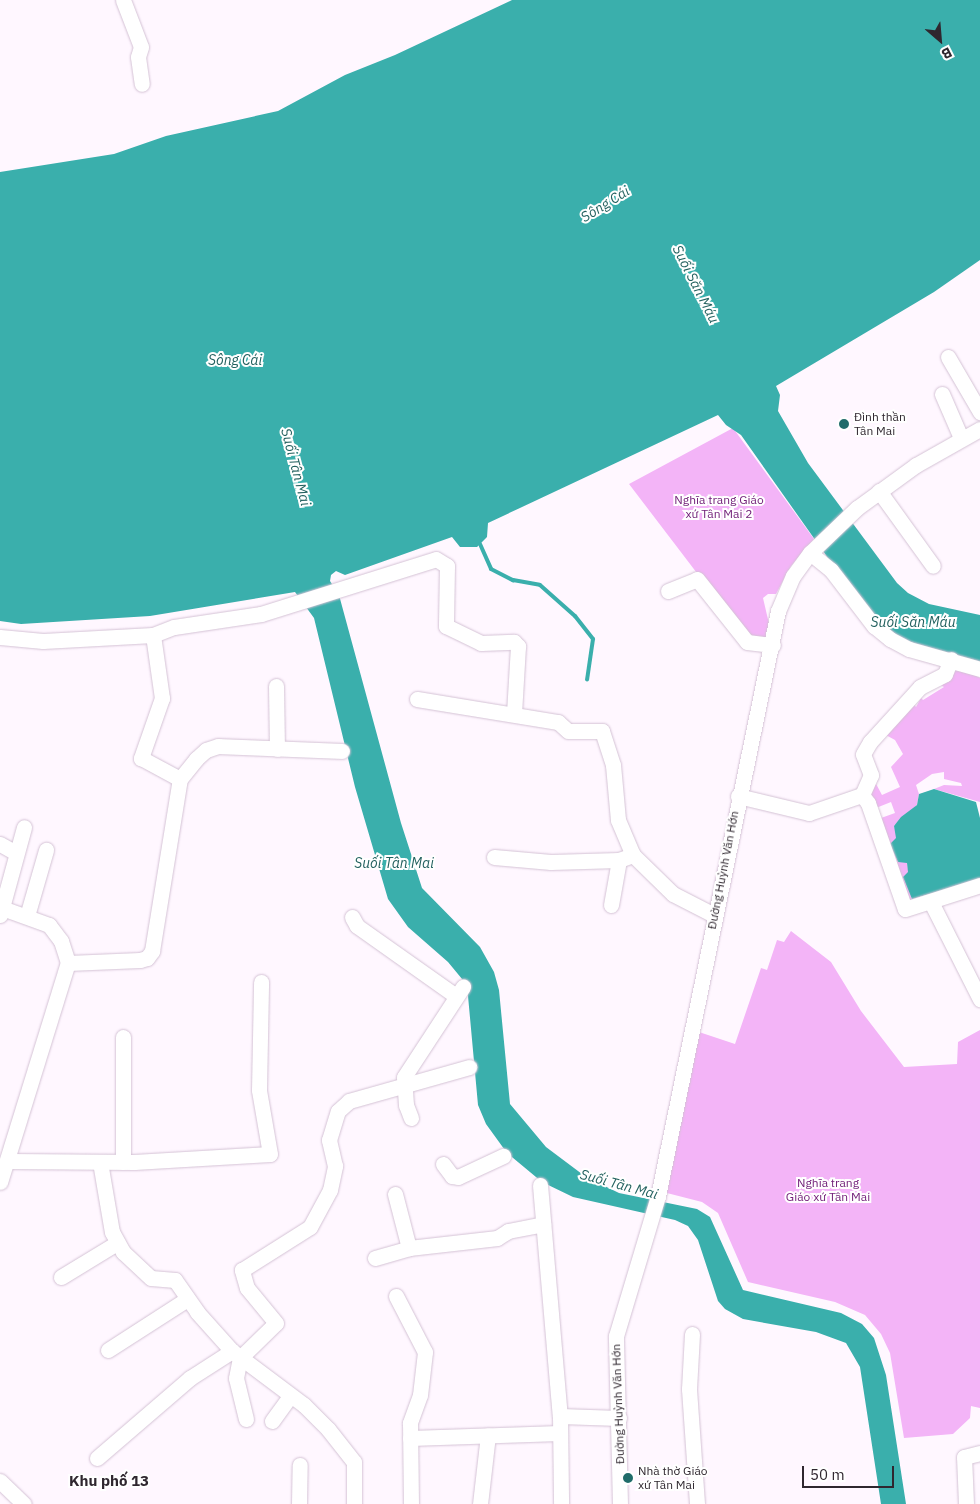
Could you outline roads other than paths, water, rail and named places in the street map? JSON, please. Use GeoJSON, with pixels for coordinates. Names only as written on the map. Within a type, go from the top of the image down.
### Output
{"type":"FeatureCollection","features":[{"type":"Feature","properties":{"kind":"street"},"geometry":{"type":"LineString","coordinates":[[123,0],[141,47],[138,57],[142,84]]}},
{"type":"Feature","properties":{"kind":"street"},"geometry":{"type":"LineString","coordinates":[[948,357],[980,412]]}},
{"type":"Feature","properties":{"kind":"street"},"geometry":{"type":"LineString","coordinates":[[942,394],[961,438]]}},
{"type":"Feature","properties":{"kind":"street"},"geometry":{"type":"LineString","coordinates":[[933,566],[879,491],[961,438],[980,429]]}},
{"type":"Feature","properties":{"kind":"street","name":"Đường Huỳnh Văn Hớn"},"geometry":{"type":"LineString","coordinates":[[620,1504],[616,1336],[658,1196],[738,796],[774,645],[778,612],[787,588],[810,553],[857,508],[879,491]]}},
{"type":"Feature","properties":{"kind":"street"},"geometry":{"type":"LineString","coordinates":[[810,553],[831,570],[868,620],[890,639],[909,649],[951,659],[980,669]]}},
{"type":"Feature","properties":{"kind":"street"},"geometry":{"type":"LineString","coordinates":[[0,637],[43,641],[153,635],[174,627],[261,614],[427,560],[445,562],[446,626],[481,643],[514,642],[518,646],[514,714]]}},
{"type":"Feature","properties":{"kind":"street"},"geometry":{"type":"LineString","coordinates":[[668,591],[697,579],[747,642],[774,645]]}},
{"type":"Feature","properties":{"kind":"street"},"geometry":{"type":"LineString","coordinates":[[153,635],[162,698],[141,758],[180,779]]}},
{"type":"Feature","properties":{"kind":"street"},"geometry":{"type":"LineString","coordinates":[[951,659],[945,674],[920,687],[870,742],[864,754],[871,775],[862,796],[878,832],[902,906],[909,909],[980,885]]}},
{"type":"Feature","properties":{"kind":"street"},"geometry":{"type":"LineString","coordinates":[[276,686],[278,749]]}},
{"type":"Feature","properties":{"kind":"street"},"geometry":{"type":"LineString","coordinates":[[417,699],[475,710],[514,714],[558,722],[568,731],[602,730],[613,766],[618,820],[633,855],[673,894],[714,915]]}},
{"type":"Feature","properties":{"kind":"street"},"geometry":{"type":"LineString","coordinates":[[68,963],[148,958],[152,951],[180,779],[196,758],[212,748],[342,752]]}},
{"type":"Feature","properties":{"kind":"street"},"geometry":{"type":"LineString","coordinates":[[738,796],[809,813],[862,796]]}},
{"type":"Feature","properties":{"kind":"street"},"geometry":{"type":"LineString","coordinates":[[0,1182],[9,1161],[68,963],[53,929],[27,916],[1,911],[3,885],[24,827]]}},
{"type":"Feature","properties":{"kind":"street"},"geometry":{"type":"LineString","coordinates":[[0,844],[16,853]]}},
{"type":"Feature","properties":{"kind":"street"},"geometry":{"type":"LineString","coordinates":[[27,916],[46,850]]}},
{"type":"Feature","properties":{"kind":"street"},"geometry":{"type":"LineString","coordinates":[[494,857],[539,862],[618,860],[633,855]]}},
{"type":"Feature","properties":{"kind":"street"},"geometry":{"type":"LineString","coordinates":[[611,906],[618,860]]}},
{"type":"Feature","properties":{"kind":"street"},"geometry":{"type":"LineString","coordinates":[[931,902],[980,1000]]}},
{"type":"Feature","properties":{"kind":"street"},"geometry":{"type":"LineString","coordinates":[[352,917],[357,926],[459,992],[404,1077],[411,1118]]}},
{"type":"Feature","properties":{"kind":"street"},"geometry":{"type":"LineString","coordinates":[[9,1161],[123,1162],[270,1154],[259,1090],[261,982]]}},
{"type":"Feature","properties":{"kind":"street"},"geometry":{"type":"LineString","coordinates":[[123,1038],[123,1162]]}},
{"type":"Feature","properties":{"kind":"street"},"geometry":{"type":"LineString","coordinates":[[97,1458],[190,1378],[236,1355],[276,1322],[247,1288],[242,1270],[310,1227],[330,1190],[335,1166],[329,1140],[342,1105],[469,1067]]}},
{"type":"Feature","properties":{"kind":"street"},"geometry":{"type":"LineString","coordinates":[[443,1164],[452,1176],[458,1177],[503,1156]]}},
{"type":"Feature","properties":{"kind":"street"},"geometry":{"type":"LineString","coordinates":[[100,1162],[110,1222],[117,1243],[145,1275],[175,1280],[187,1299],[236,1355],[318,1418],[354,1462],[354,1504]]}},
{"type":"Feature","properties":{"kind":"street"},"geometry":{"type":"LineString","coordinates":[[540,1185],[560,1416],[562,1504]]}},
{"type":"Feature","properties":{"kind":"street"},"geometry":{"type":"LineString","coordinates":[[395,1194],[409,1248]]}},
{"type":"Feature","properties":{"kind":"street"},"geometry":{"type":"LineString","coordinates":[[375,1258],[409,1248],[497,1238],[508,1231],[543,1224]]}},
{"type":"Feature","properties":{"kind":"street"},"geometry":{"type":"LineString","coordinates":[[61,1277],[117,1243]]}},
{"type":"Feature","properties":{"kind":"street"},"geometry":{"type":"LineString","coordinates":[[396,1296],[425,1352],[420,1395],[410,1423],[411,1504]]}},
{"type":"Feature","properties":{"kind":"street"},"geometry":{"type":"LineString","coordinates":[[108,1350],[187,1299]]}},
{"type":"Feature","properties":{"kind":"street"},"geometry":{"type":"LineString","coordinates":[[692,1334],[689,1389],[697,1504]]}},
{"type":"Feature","properties":{"kind":"street"},"geometry":{"type":"LineString","coordinates":[[236,1355],[236,1378],[246,1419]]}},
{"type":"Feature","properties":{"kind":"street"},"geometry":{"type":"LineString","coordinates":[[272,1421],[290,1396]]}},
{"type":"Feature","properties":{"kind":"street"},"geometry":{"type":"LineString","coordinates":[[560,1416],[619,1418]]}},
{"type":"Feature","properties":{"kind":"street"},"geometry":{"type":"LineString","coordinates":[[410,1438],[560,1433]]}},
{"type":"Feature","properties":{"kind":"street"},"geometry":{"type":"LineString","coordinates":[[480,1504],[482,1484],[486,1477],[488,1436]]}},
{"type":"Feature","properties":{"kind":"street"},"geometry":{"type":"LineString","coordinates":[[966,1504],[964,1457],[980,1453]]}},
{"type":"Feature","properties":{"kind":"street"},"geometry":{"type":"LineString","coordinates":[[299,1504],[300,1464]]}},
{"type":"Feature","properties":{"kind":"street"},"geometry":{"type":"LineString","coordinates":[[0,1481],[24,1504]]}},
{"type":"Feature","properties":{"kind":"water","name":"Sông Cái"},"geometry":{"type":"Polygon","coordinates":[[[512,0],[980,0],[980,260],[934,292],[776,386],[780,395],[778,411],[808,463],[897,583],[908,593],[929,604],[980,615],[980,664],[906,644],[888,632],[835,568],[741,435],[726,425],[718,415],[488,523],[487,537],[477,547],[460,547],[452,537],[345,575],[336,571],[331,575],[330,581],[339,595],[401,823],[422,888],[480,947],[494,972],[499,990],[510,1104],[546,1147],[586,1177],[619,1193],[697,1209],[710,1217],[743,1290],[841,1313],[862,1324],[874,1338],[886,1375],[906,1504],[881,1504],[860,1367],[846,1343],[816,1332],[743,1319],[725,1309],[718,1301],[698,1240],[688,1226],[675,1220],[573,1197],[542,1182],[507,1153],[486,1124],[478,1105],[467,985],[448,962],[408,927],[388,899],[355,787],[314,618],[295,592],[150,616],[21,624],[0,621],[0,172],[114,154],[166,136],[278,111],[345,75],[395,55],[512,0]]]}},
{"type":"Feature","properties":{"kind":"water"},"geometry":{"type":"Polygon","coordinates":[[[934,789],[976,802],[980,818],[980,880],[912,899],[903,877],[908,872],[907,863],[898,862],[890,844],[896,838],[894,826],[901,817],[917,805],[919,794],[934,789]]]}},
{"type":"Feature","properties":{"kind":"waterway"},"geometry":{"type":"LineString","coordinates":[[480,544],[491,569],[513,580],[540,585],[575,616],[593,639],[587,680]]}},
{"type":"Feature","properties":{"kind":"place","name":"Đình thần Tân Mai"},"geometry":{"type":"Point","coordinates":[844,424]}},
{"type":"Feature","properties":{"kind":"place","name":"Nhà thờ Giáo xứ Tân Mai"},"geometry":{"type":"Point","coordinates":[628,1478]}},
{"type":"Feature","properties":{"kind":"district","name":"Khu phố 13"},"geometry":{"type":"Point","coordinates":[109,1481]}},
{"type":"Feature","properties":{"kind":"water label","name":"Suối Săn Máu"},"geometry":{"type":"Point","coordinates":[696,284]}},
{"type":"Feature","properties":{"kind":"water label","name":"Suối Tân Mai"},"geometry":{"type":"Point","coordinates":[296,467]}},
{"type":"Feature","properties":{"kind":"water label","name":"Suối Săn Máu"},"geometry":{"type":"Point","coordinates":[913,622]}},
{"type":"Feature","properties":{"kind":"water label","name":"Suối Tân Mai"},"geometry":{"type":"Point","coordinates":[394,863]}},
{"type":"Feature","properties":{"kind":"water label","name":"Suối Tân Mai"},"geometry":{"type":"Point","coordinates":[619,1184]}},
{"type":"Feature","properties":{"kind":"park label","name":"Nghĩa trang Giáo xứ Tân Mai 2"},"geometry":{"type":"Point","coordinates":[719,507]}},
{"type":"Feature","properties":{"kind":"park label","name":"Nghĩa trang Giáo xứ Tân Mai"},"geometry":{"type":"Point","coordinates":[828,1190]}}]}
